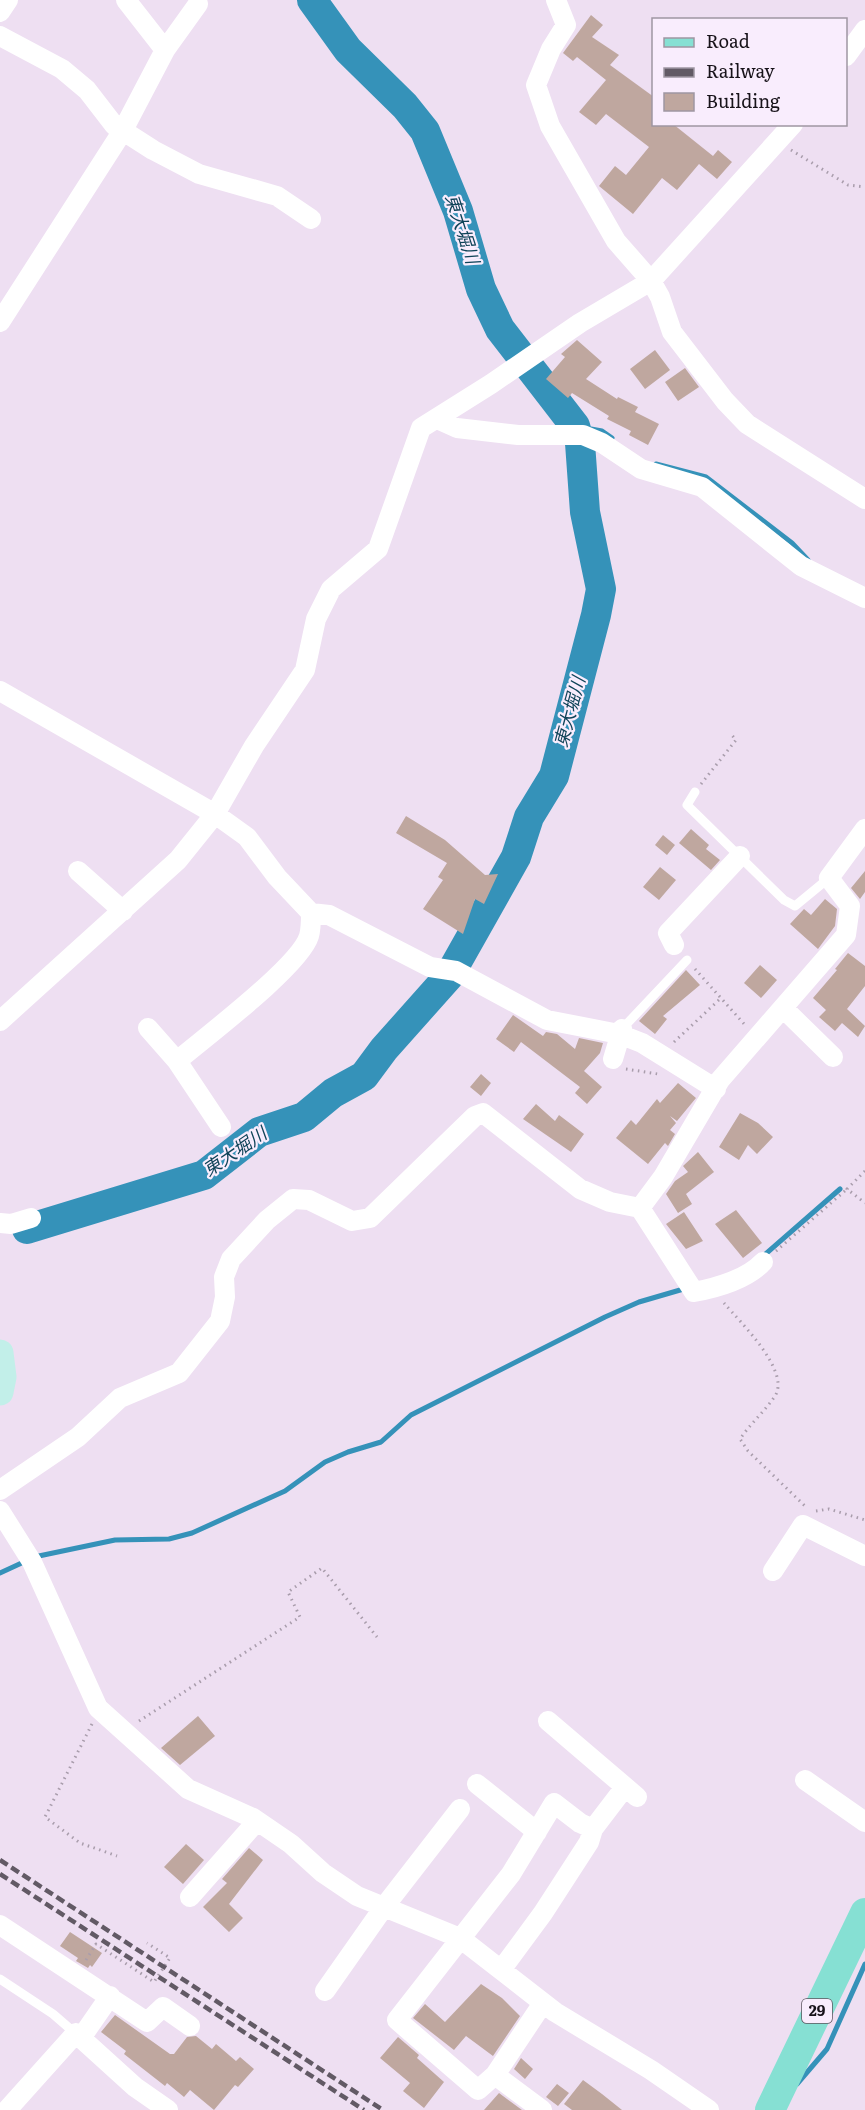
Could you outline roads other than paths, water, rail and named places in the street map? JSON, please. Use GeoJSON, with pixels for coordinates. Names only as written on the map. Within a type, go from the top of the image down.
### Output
{"type":"FeatureCollection","features":[{"type":"Feature","properties":{"kind":"main road"},"geometry":{"type":"LineString","coordinates":[[0,1353],[3,1377],[0,1392]]}},
{"type":"Feature","properties":{"kind":"main road","name":"29"},"geometry":{"type":"LineString","coordinates":[[770,2110],[865,1913]]}},
{"type":"Feature","properties":{"kind":"street"},"geometry":{"type":"LineString","coordinates":[[0,12],[8,0]]}},
{"type":"Feature","properties":{"kind":"street"},"geometry":{"type":"LineString","coordinates":[[126,0],[165,50]]}},
{"type":"Feature","properties":{"kind":"street"},"geometry":{"type":"LineString","coordinates":[[556,0],[566,25],[551,49],[536,85],[550,126],[616,241],[651,281],[660,297],[672,332],[725,401],[747,424],[865,499]]}},
{"type":"Feature","properties":{"kind":"street"},"geometry":{"type":"LineString","coordinates":[[3,311],[122,132],[165,50],[198,4]]}},
{"type":"Feature","properties":{"kind":"street"},"geometry":{"type":"LineString","coordinates":[[847,55],[865,30]]}},
{"type":"Feature","properties":{"kind":"street"},"geometry":{"type":"LineString","coordinates":[[0,36],[62,69],[87,90],[122,132],[199,174],[277,196],[311,219]]}},
{"type":"Feature","properties":{"kind":"street"},"geometry":{"type":"LineString","coordinates":[[0,1021],[178,860],[215,814],[254,746],[305,670],[316,619],[331,589],[378,549],[421,428],[580,323],[651,281],[779,143],[792,126]]}},
{"type":"Feature","properties":{"kind":"street"},"geometry":{"type":"LineString","coordinates":[[437,419],[457,428],[518,435],[580,435],[602,442],[641,469],[702,487],[801,566],[865,598]]}},
{"type":"Feature","properties":{"kind":"street"},"geometry":{"type":"LineString","coordinates":[[0,691],[215,814],[247,837],[277,877],[311,912],[329,915],[430,967],[453,970],[547,1020],[620,1031],[665,1053],[683,1072],[716,1089]]}},
{"type":"Feature","properties":{"kind":"street"},"geometry":{"type":"LineString","coordinates":[[640,1208],[663,1177],[716,1089],[753,1034],[783,1008],[846,935],[850,906],[829,878],[865,829]]}},
{"type":"Feature","properties":{"kind":"street"},"geometry":{"type":"LineString","coordinates":[[680,953],[668,933],[740,856]]}},
{"type":"Feature","properties":{"kind":"street"},"geometry":{"type":"LineString","coordinates":[[78,871],[123,910]]}},
{"type":"Feature","properties":{"kind":"street"},"geometry":{"type":"LineString","coordinates":[[177,1061],[268,985],[297,953],[309,937],[311,912]]}},
{"type":"Feature","properties":{"kind":"street"},"geometry":{"type":"LineString","coordinates":[[783,1008],[832,1057]]}},
{"type":"Feature","properties":{"kind":"street"},"geometry":{"type":"LineString","coordinates":[[148,1028],[177,1061],[221,1127]]}},
{"type":"Feature","properties":{"kind":"street"},"geometry":{"type":"LineString","coordinates":[[613,1059],[619,1043],[620,1031]]}},
{"type":"Feature","properties":{"kind":"street"},"geometry":{"type":"LineString","coordinates":[[0,1490],[78,1437],[120,1398],[179,1373],[220,1320],[225,1297],[224,1277],[231,1259],[267,1220],[293,1199],[309,1200],[352,1221],[370,1218],[475,1116],[483,1113],[580,1189],[610,1202],[640,1208],[694,1292],[712,1288],[757,1269],[763,1262]]}},
{"type":"Feature","properties":{"kind":"street"},"geometry":{"type":"LineString","coordinates":[[0,1223],[11,1224],[32,1218]]}},
{"type":"Feature","properties":{"kind":"street"},"geometry":{"type":"LineString","coordinates":[[0,1511],[31,1559],[98,1708],[188,1789],[257,1821],[357,1896],[460,1938],[543,2002],[709,2110]]}},
{"type":"Feature","properties":{"kind":"street"},"geometry":{"type":"LineString","coordinates":[[773,1571],[803,1525],[865,1556]]}},
{"type":"Feature","properties":{"kind":"street"},"geometry":{"type":"LineString","coordinates":[[501,1970],[543,1913],[589,1842],[593,1829],[631,1792],[553,1732]]}},
{"type":"Feature","properties":{"kind":"street"},"geometry":{"type":"LineString","coordinates":[[805,1780],[865,1822]]}},
{"type":"Feature","properties":{"kind":"street"},"geometry":{"type":"LineString","coordinates":[[477,1784],[537,1832]]}},
{"type":"Feature","properties":{"kind":"street"},"geometry":{"type":"LineString","coordinates":[[543,2002],[495,2075],[478,2090],[397,2020],[511,1874],[554,1803],[580,1823],[593,1829]]}},
{"type":"Feature","properties":{"kind":"street"},"geometry":{"type":"LineString","coordinates":[[325,1991],[384,1907],[460,1809]]}},
{"type":"Feature","properties":{"kind":"street"},"geometry":{"type":"LineString","coordinates":[[190,1897],[257,1821]]}},
{"type":"Feature","properties":{"kind":"street"},"geometry":{"type":"LineString","coordinates":[[0,1924],[147,2022],[163,2007],[190,2026]]}},
{"type":"Feature","properties":{"kind":"street"},"geometry":{"type":"LineString","coordinates":[[7,2110],[78,2035],[110,1996]]}},
{"type":"Feature","properties":{"kind":"street"},"geometry":{"type":"LineString","coordinates":[[78,2035],[135,2087],[168,2110]]}},
{"type":"Feature","properties":{"kind":"street"},"geometry":{"type":"LineString","coordinates":[[495,2075],[542,2110]]}},
{"type":"Feature","properties":{"kind":"lane"},"geometry":{"type":"LineString","coordinates":[[694,792],[687,805],[784,900],[795,906],[829,878]]}},
{"type":"Feature","properties":{"kind":"lane"},"geometry":{"type":"LineString","coordinates":[[620,1031],[680,953]]}},
{"type":"Feature","properties":{"kind":"lane"},"geometry":{"type":"LineString","coordinates":[[0,1979],[53,2014],[78,2035]]}},
{"type":"Feature","properties":{"kind":"waterway","name":"東大堀川"},"geometry":{"type":"LineString","coordinates":[[27,1229],[204,1175],[259,1132],[304,1117],[333,1093],[364,1076],[384,1049],[449,976],[516,857],[529,817],[554,776],[596,615],[601,589],[585,512],[580,443],[575,426],[500,329],[481,289],[458,211],[425,131],[405,106],[348,50],[312,0]]}},
{"type":"Feature","properties":{"kind":"waterway"},"geometry":{"type":"LineString","coordinates":[[591,429],[602,431],[612,438]]}},
{"type":"Feature","properties":{"kind":"waterway"},"geometry":{"type":"LineString","coordinates":[[656,464],[706,477],[792,543],[808,560]]}},
{"type":"Feature","properties":{"kind":"waterway"},"geometry":{"type":"LineString","coordinates":[[762,1257],[840,1189]]}},
{"type":"Feature","properties":{"kind":"waterway"},"geometry":{"type":"LineString","coordinates":[[34,1557],[115,1540],[169,1539],[192,1533],[285,1491],[325,1462],[381,1442],[411,1415],[605,1317],[639,1302],[687,1288]]}},
{"type":"Feature","properties":{"kind":"waterway"},"geometry":{"type":"LineString","coordinates":[[0,1573],[26,1561]]}},
{"type":"Feature","properties":{"kind":"waterway"},"geometry":{"type":"LineString","coordinates":[[797,2084],[827,2049],[865,1964]]}},
{"type":"Feature","properties":{"kind":"railway"},"geometry":{"type":"LineString","coordinates":[[0,1860],[383,2110]]}},
{"type":"Feature","properties":{"kind":"railway"},"geometry":{"type":"LineString","coordinates":[[0,1874],[364,2110]]}}]}
